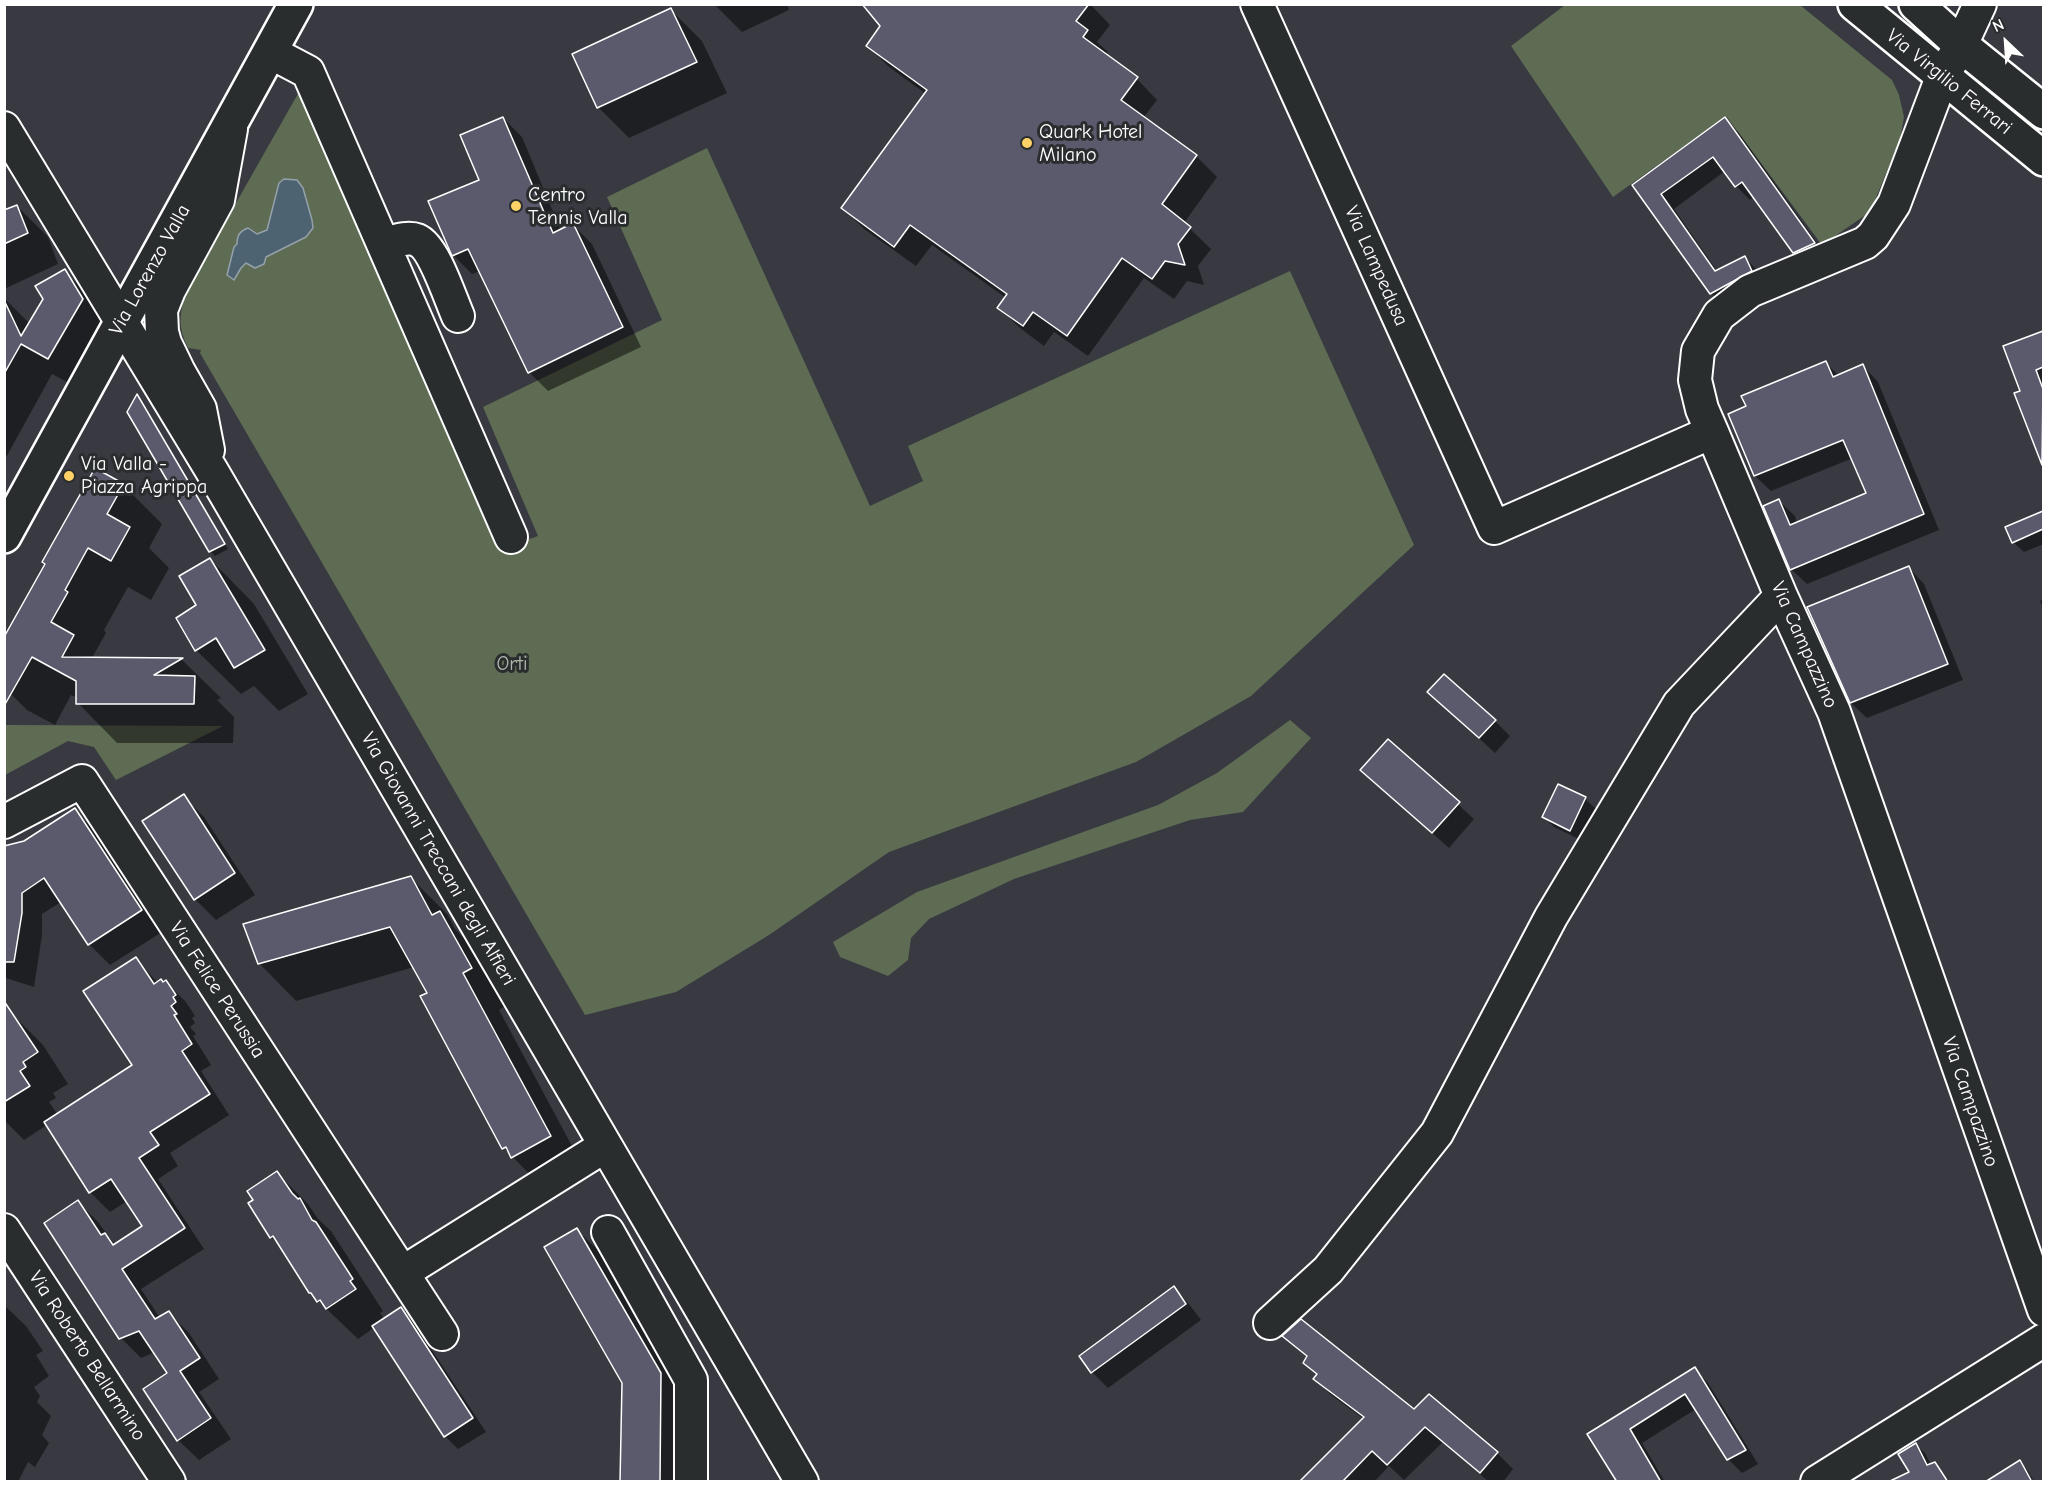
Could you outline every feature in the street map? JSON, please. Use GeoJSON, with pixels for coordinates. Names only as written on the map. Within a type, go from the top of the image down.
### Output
{"type":"FeatureCollection","features":[{"type":"Feature","properties":{"kind":"main road","name":"Via Lorenzo Valla"},"geometry":{"type":"LineString","coordinates":[[4,536],[296,4]]}},
{"type":"Feature","properties":{"kind":"main road","name":"Via Virgilio Ferrari"},"geometry":{"type":"LineString","coordinates":[[1854,4],[2043,159]]}},
{"type":"Feature","properties":{"kind":"main road","name":"Via Virgilio Ferrari"},"geometry":{"type":"LineString","coordinates":[[1916,4],[1961,45],[2043,112]]}},
{"type":"Feature","properties":{"kind":"street","name":"Via Lampedusa"},"geometry":{"type":"LineString","coordinates":[[1257,4],[1494,528],[1712,432]]}},
{"type":"Feature","properties":{"kind":"street"},"geometry":{"type":"LineString","coordinates":[[1961,45],[1980,4]]}},
{"type":"Feature","properties":{"kind":"street","name":"Via Campazzino"},"geometry":{"type":"LineString","coordinates":[[1961,45],[1942,77],[1894,204],[1873,236],[1865,243],[1750,291],[1719,315],[1698,351],[1695,380],[1702,409],[1781,596],[1834,712],[2043,1310]]}},
{"type":"Feature","properties":{"kind":"street"},"geometry":{"type":"LineString","coordinates":[[270,52],[308,72],[511,537]]}},
{"type":"Feature","properties":{"kind":"street","name":"Via Giovanni Treccani degli Alfieri"},"geometry":{"type":"LineString","coordinates":[[212,471],[200,409],[165,343],[161,310],[169,290],[218,200],[232,120]]}},
{"type":"Feature","properties":{"kind":"street","name":"Via Giovanni Treccani degli Alfieri"},"geometry":{"type":"LineString","coordinates":[[4,128],[16,171],[122,322],[212,471],[802,1482]]}},
{"type":"Feature","properties":{"kind":"street"},"geometry":{"type":"LineString","coordinates":[[384,244],[403,239],[416,239],[426,246],[458,315]]}},
{"type":"Feature","properties":{"kind":"street"},"geometry":{"type":"LineString","coordinates":[[1270,1323],[1328,1270],[1437,1133],[1551,917],[1679,704],[1781,596]]}},
{"type":"Feature","properties":{"kind":"street","name":"Via Felice Perussia"},"geometry":{"type":"LineString","coordinates":[[4,822],[82,781],[442,1334]]}},
{"type":"Feature","properties":{"kind":"street"},"geometry":{"type":"LineString","coordinates":[[402,1273],[605,1146]]}},
{"type":"Feature","properties":{"kind":"street","name":"Via Roberto Bellarmino"},"geometry":{"type":"LineString","coordinates":[[4,1230],[169,1482]]}},
{"type":"Feature","properties":{"kind":"street"},"geometry":{"type":"LineString","coordinates":[[608,1232],[691,1380],[691,1482]]}},
{"type":"Feature","properties":{"kind":"street"},"geometry":{"type":"LineString","coordinates":[[628,1269],[664,1247]]}},
{"type":"Feature","properties":{"kind":"street"},"geometry":{"type":"LineString","coordinates":[[1817,1482],[2043,1340]]}},
{"type":"Feature","properties":{"kind":"green space"},"geometry":{"type":"Polygon","coordinates":[[[1565,5],[1800,5],[1892,80],[1899,95],[1904,117],[1900,140],[1870,212],[1822,245],[1726,116],[1613,197],[1511,46],[1565,5]]]}},
{"type":"Feature","properties":{"kind":"green space","name":"Orti"},"geometry":{"type":"Polygon","coordinates":[[[299,92],[503,548],[538,536],[483,407],[662,320],[607,197],[707,148],[870,506],[923,481],[908,446],[1290,271],[1414,545],[1251,696],[1136,762],[889,852],[769,935],[676,992],[585,1015],[200,353],[201,350],[188,348],[182,333],[181,314],[186,291],[299,92]]]}},
{"type":"Feature","properties":{"kind":"green space"},"geometry":{"type":"Polygon","coordinates":[[[1290,720],[1311,738],[1243,812],[1190,820],[1014,879],[929,919],[911,938],[908,960],[888,976],[840,957],[833,942],[917,892],[1158,805],[1217,773],[1290,720]]]}},
{"type":"Feature","properties":{"kind":"green space"},"geometry":{"type":"Polygon","coordinates":[[[5,725],[223,726],[116,780],[94,747],[68,741],[5,775],[5,725]]]}},
{"type":"Feature","properties":{"kind":"water"},"geometry":{"type":"Polygon","coordinates":[[[284,179],[297,180],[303,188],[313,228],[306,237],[266,257],[264,264],[255,268],[246,263],[234,280],[227,275],[238,236],[248,228],[257,234],[267,230],[279,183],[284,179]]]}},
{"type":"Feature","properties":{"kind":"building"},"geometry":{"type":"Polygon","coordinates":[[[862,4],[1089,4],[1076,21],[1088,30],[1083,37],[1138,77],[1121,100],[1197,155],[1162,204],[1191,227],[1178,244],[1185,265],[1165,261],[1152,279],[1122,258],[1067,336],[1033,312],[1023,326],[997,308],[1007,294],[910,225],[894,247],[841,208],[927,90],[866,46],[880,26],[862,4]]]}},
{"type":"Feature","properties":{"kind":"building"},"geometry":{"type":"Polygon","coordinates":[[[671,8],[697,62],[597,108],[572,54],[671,8]]]}},
{"type":"Feature","properties":{"kind":"building"},"geometry":{"type":"Polygon","coordinates":[[[503,117],[553,233],[573,223],[623,327],[528,373],[468,249],[452,256],[428,201],[479,180],[460,135],[503,117]]]}},
{"type":"Feature","properties":{"kind":"building"},"geometry":{"type":"Polygon","coordinates":[[[1725,117],[1815,243],[1793,253],[1742,182],[1735,187],[1713,157],[1661,194],[1715,271],[1745,256],[1752,271],[1710,294],[1632,185],[1725,117]]]}},
{"type":"Feature","properties":{"kind":"building"},"geometry":{"type":"Polygon","coordinates":[[[17,205],[28,233],[4,244],[4,210],[17,205]]]}},
{"type":"Feature","properties":{"kind":"building"},"geometry":{"type":"Polygon","coordinates":[[[65,269],[83,299],[48,359],[21,344],[4,374],[4,300],[21,336],[43,299],[35,286],[65,269]]]}},
{"type":"Feature","properties":{"kind":"building"},"geometry":{"type":"Polygon","coordinates":[[[2043,331],[2043,367],[2036,370],[2043,389],[2042,465],[2014,393],[2020,391],[2003,346],[2043,331]]]}},
{"type":"Feature","properties":{"kind":"building"},"geometry":{"type":"Polygon","coordinates":[[[1826,361],[1833,377],[1863,364],[1924,514],[1790,570],[1763,506],[1779,499],[1790,525],[1866,493],[1843,440],[1754,476],[1728,414],[1746,406],[1741,396],[1826,361]]]}},
{"type":"Feature","properties":{"kind":"building"},"geometry":{"type":"Polygon","coordinates":[[[137,394],[225,544],[209,552],[127,412],[137,394]]]}},
{"type":"Feature","properties":{"kind":"building"},"geometry":{"type":"Polygon","coordinates":[[[95,468],[124,484],[107,514],[130,527],[111,561],[88,548],[65,590],[68,592],[51,622],[74,635],[62,657],[183,658],[154,675],[195,676],[194,704],[76,704],[76,681],[32,657],[4,706],[4,637],[45,564],[42,562],[95,468]]]}},
{"type":"Feature","properties":{"kind":"building"},"geometry":{"type":"Polygon","coordinates":[[[2043,511],[2043,529],[2012,543],[2005,527],[2043,511]]]}},
{"type":"Feature","properties":{"kind":"building"},"geometry":{"type":"Polygon","coordinates":[[[210,558],[265,650],[234,668],[216,638],[195,651],[176,618],[196,605],[179,576],[210,558]]]}},
{"type":"Feature","properties":{"kind":"building"},"geometry":{"type":"Polygon","coordinates":[[[1909,566],[1948,664],[1850,703],[1807,607],[1909,566]]]}},
{"type":"Feature","properties":{"kind":"building"},"geometry":{"type":"Polygon","coordinates":[[[1444,674],[1496,720],[1479,738],[1427,692],[1444,674]]]}},
{"type":"Feature","properties":{"kind":"building"},"geometry":{"type":"Polygon","coordinates":[[[1388,739],[1460,802],[1432,833],[1360,770],[1388,739]]]}},
{"type":"Feature","properties":{"kind":"building"},"geometry":{"type":"Polygon","coordinates":[[[1558,784],[1586,797],[1570,831],[1542,817],[1558,784]]]}},
{"type":"Feature","properties":{"kind":"building"},"geometry":{"type":"Polygon","coordinates":[[[184,794],[235,873],[194,900],[142,821],[184,794]]]}},
{"type":"Feature","properties":{"kind":"building"},"geometry":{"type":"Polygon","coordinates":[[[75,808],[142,910],[88,945],[44,878],[22,893],[22,913],[14,962],[4,962],[4,846],[24,841],[75,808]]]}},
{"type":"Feature","properties":{"kind":"building"},"geometry":{"type":"Polygon","coordinates":[[[411,876],[432,915],[440,911],[472,968],[463,973],[551,1136],[511,1158],[506,1147],[502,1149],[420,996],[427,993],[390,927],[258,964],[243,924],[411,876]]]}},
{"type":"Feature","properties":{"kind":"building"},"geometry":{"type":"Polygon","coordinates":[[[136,957],[154,984],[161,979],[163,982],[166,980],[176,995],[173,997],[176,1002],[171,1006],[192,1044],[182,1051],[210,1094],[150,1132],[159,1145],[139,1158],[185,1228],[122,1269],[155,1319],[169,1311],[200,1358],[180,1371],[211,1418],[177,1441],[143,1389],[167,1373],[139,1331],[119,1339],[44,1223],[78,1200],[101,1235],[105,1233],[113,1245],[142,1226],[111,1179],[89,1193],[44,1122],[132,1065],[83,991],[136,957]]]}},
{"type":"Feature","properties":{"kind":"building"},"geometry":{"type":"Polygon","coordinates":[[[4,1001],[38,1052],[23,1062],[26,1067],[20,1071],[30,1086],[4,1102],[4,1001]]]}},
{"type":"Feature","properties":{"kind":"building"},"geometry":{"type":"Polygon","coordinates":[[[277,1171],[292,1193],[298,1199],[300,1198],[312,1220],[316,1222],[353,1279],[350,1281],[356,1289],[326,1309],[320,1300],[317,1302],[309,1293],[273,1236],[270,1238],[248,1203],[253,1200],[247,1191],[277,1171]]]}},
{"type":"Feature","properties":{"kind":"building"},"geometry":{"type":"Polygon","coordinates":[[[577,1228],[661,1373],[660,1482],[620,1482],[622,1383],[544,1247],[577,1228]]]}},
{"type":"Feature","properties":{"kind":"building"},"geometry":{"type":"Polygon","coordinates":[[[1174,1286],[1186,1304],[1091,1373],[1079,1356],[1174,1286]]]}},
{"type":"Feature","properties":{"kind":"building"},"geometry":{"type":"Polygon","coordinates":[[[401,1307],[473,1418],[444,1437],[372,1326],[401,1307]]]}},
{"type":"Feature","properties":{"kind":"building"},"geometry":{"type":"Polygon","coordinates":[[[1301,1319],[1414,1409],[1429,1394],[1498,1452],[1480,1473],[1425,1427],[1387,1465],[1372,1451],[1342,1482],[1299,1482],[1364,1417],[1313,1379],[1317,1374],[1303,1363],[1307,1356],[1282,1336],[1301,1319]]]}},
{"type":"Feature","properties":{"kind":"building"},"geometry":{"type":"Polygon","coordinates":[[[1695,1367],[1746,1450],[1727,1460],[1685,1394],[1630,1429],[1661,1482],[1617,1482],[1587,1434],[1695,1367]]]}},
{"type":"Feature","properties":{"kind":"building"},"geometry":{"type":"Polygon","coordinates":[[[1916,1443],[1927,1465],[1935,1462],[1948,1482],[1888,1482],[1909,1472],[1898,1454],[1916,1443]]]}},
{"type":"Feature","properties":{"kind":"building"},"geometry":{"type":"Polygon","coordinates":[[[2020,1460],[2032,1482],[1985,1482],[2020,1460]]]}},
{"type":"Feature","properties":{"kind":"place","name":"Quark Hotel Milano"},"geometry":{"type":"Point","coordinates":[1027,143]}},
{"type":"Feature","properties":{"kind":"place","name":"Centro Tennis Valla"},"geometry":{"type":"Point","coordinates":[516,206]}},
{"type":"Feature","properties":{"kind":"place","name":"Via Valla - Piazza Agrippa"},"geometry":{"type":"Point","coordinates":[69,476]}}]}
